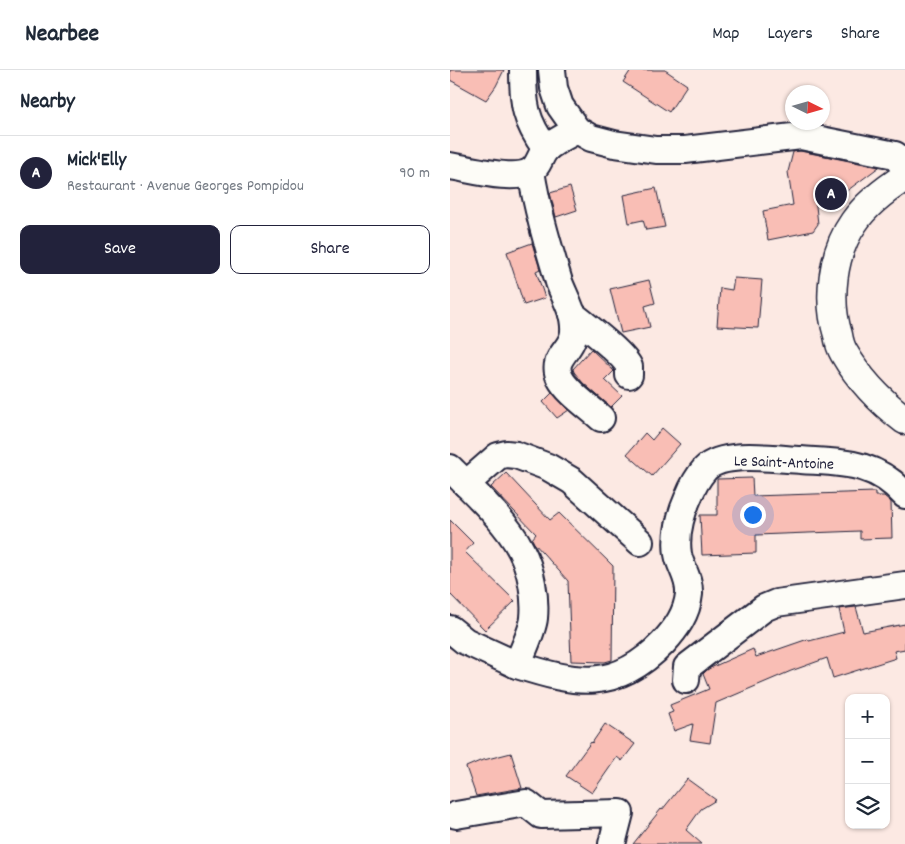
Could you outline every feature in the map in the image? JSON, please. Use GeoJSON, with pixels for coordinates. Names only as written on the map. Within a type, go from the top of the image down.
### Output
{"type":"FeatureCollection","features":[{"type":"Feature","properties":{"kind":"main road"},"geometry":{"type":"LineString","coordinates":[[905,177],[892,185],[871,203],[854,223],[843,244],[834,272],[832,296],[833,320],[843,352],[859,376],[885,405],[905,420]]}},
{"type":"Feature","properties":{"kind":"street"},"geometry":{"type":"LineString","coordinates":[[523,70],[524,96],[528,118],[534,133],[546,149]]}},
{"type":"Feature","properties":{"kind":"street"},"geometry":{"type":"LineString","coordinates":[[552,70],[554,88],[560,106],[577,130],[591,138],[614,144],[656,150],[685,150],[801,136],[895,155],[905,168]]}},
{"type":"Feature","properties":{"kind":"street"},"geometry":{"type":"LineString","coordinates":[[450,166],[510,176],[521,176],[531,171],[539,163],[546,149],[577,130]]}},
{"type":"Feature","properties":{"kind":"street"},"geometry":{"type":"LineString","coordinates":[[531,171],[541,219],[560,284],[572,314],[573,338],[558,360],[558,369],[561,378],[568,388],[601,418]]}},
{"type":"Feature","properties":{"kind":"street"},"geometry":{"type":"LineString","coordinates":[[572,314],[624,360],[629,367],[629,375]]}},
{"type":"Feature","properties":{"kind":"street"},"geometry":{"type":"LineString","coordinates":[[517,665],[534,619],[534,598],[529,572],[521,550],[504,525],[458,476],[498,456],[506,454],[516,455],[548,467],[572,481],[640,542]]}},
{"type":"Feature","properties":{"kind":"street","name":"Le Saint-Antoine"},"geometry":{"type":"LineString","coordinates":[[450,629],[465,641],[517,665],[555,677],[582,680],[619,675],[648,657],[676,629],[685,611],[689,593],[687,575],[678,555],[678,528],[683,508],[694,483],[706,468],[723,459],[742,457],[851,463],[875,472],[900,489],[905,495]]}},
{"type":"Feature","properties":{"kind":"street"},"geometry":{"type":"LineString","coordinates":[[686,680],[687,667],[764,608],[776,603],[905,585]]}},
{"type":"Feature","properties":{"kind":"street"},"geometry":{"type":"LineString","coordinates":[[456,815],[526,803],[541,815],[620,814],[612,844]]}},
{"type":"Feature","properties":{"kind":"building"},"geometry":{"type":"Polygon","coordinates":[[[450,70],[504,70],[486,100],[450,80],[450,70]]]}},
{"type":"Feature","properties":{"kind":"building"},"geometry":{"type":"Polygon","coordinates":[[[631,70],[665,70],[687,85],[669,112],[623,82],[631,70]]]}},
{"type":"Feature","properties":{"kind":"building"},"geometry":{"type":"Polygon","coordinates":[[[800,151],[879,167],[840,196],[839,202],[815,197],[818,224],[813,231],[768,240],[763,211],[793,205],[788,172],[793,152],[800,151]]]}},
{"type":"Feature","properties":{"kind":"building"},"geometry":{"type":"Polygon","coordinates":[[[570,187],[577,210],[556,217],[550,193],[570,187]]]}},
{"type":"Feature","properties":{"kind":"building"},"geometry":{"type":"Polygon","coordinates":[[[656,188],[665,227],[646,230],[643,220],[629,223],[624,195],[656,188]]]}},
{"type":"Feature","properties":{"kind":"building"},"geometry":{"type":"Polygon","coordinates":[[[532,243],[540,269],[536,271],[545,298],[524,305],[507,252],[532,243]]]}},
{"type":"Feature","properties":{"kind":"building"},"geometry":{"type":"Polygon","coordinates":[[[734,278],[762,280],[758,328],[717,326],[720,288],[732,290],[734,278]]]}},
{"type":"Feature","properties":{"kind":"building"},"geometry":{"type":"Polygon","coordinates":[[[649,280],[655,303],[645,306],[650,327],[621,333],[610,289],[649,280]]]}},
{"type":"Feature","properties":{"kind":"building"},"geometry":{"type":"Polygon","coordinates":[[[591,349],[614,371],[605,380],[622,396],[611,407],[583,383],[574,372],[573,369],[591,349]]]}},
{"type":"Feature","properties":{"kind":"building"},"geometry":{"type":"Polygon","coordinates":[[[552,393],[569,410],[557,418],[543,402],[552,393]]]}},
{"type":"Feature","properties":{"kind":"building"},"geometry":{"type":"Polygon","coordinates":[[[662,428],[680,444],[652,476],[627,454],[645,433],[652,440],[662,428]]]}},
{"type":"Feature","properties":{"kind":"building"},"geometry":{"type":"Polygon","coordinates":[[[506,473],[550,520],[559,513],[613,566],[612,660],[605,662],[571,661],[568,581],[534,543],[532,539],[536,534],[491,487],[506,473]]]}},
{"type":"Feature","properties":{"kind":"building"},"geometry":{"type":"Polygon","coordinates":[[[752,478],[753,496],[875,492],[875,496],[884,496],[891,502],[892,538],[860,539],[860,531],[756,535],[756,553],[702,555],[700,515],[717,515],[717,479],[752,478]]]}},
{"type":"Feature","properties":{"kind":"building"},"geometry":{"type":"Polygon","coordinates":[[[450,520],[473,543],[465,552],[515,601],[485,630],[450,594],[450,520]]]}},
{"type":"Feature","properties":{"kind":"building"},"geometry":{"type":"Polygon","coordinates":[[[856,607],[863,632],[905,624],[905,649],[894,651],[896,658],[833,678],[827,658],[716,703],[710,743],[690,740],[693,724],[674,731],[668,714],[673,712],[670,705],[709,689],[703,674],[708,669],[753,649],[756,657],[808,639],[809,641],[844,632],[839,609],[856,607]]]}},
{"type":"Feature","properties":{"kind":"building"},"geometry":{"type":"Polygon","coordinates":[[[605,724],[635,744],[622,761],[617,757],[592,793],[566,776],[605,724]]]}},
{"type":"Feature","properties":{"kind":"building"},"geometry":{"type":"Polygon","coordinates":[[[511,753],[522,788],[476,796],[466,767],[480,761],[511,753]]]}},
{"type":"Feature","properties":{"kind":"building"},"geometry":{"type":"Polygon","coordinates":[[[687,779],[716,800],[701,809],[686,830],[702,844],[633,844],[661,809],[687,779]]]}},
{"type":"Feature","properties":{"kind":"place","name":"Mick'Elly"},"geometry":{"type":"Point","coordinates":[831,194]}}]}
